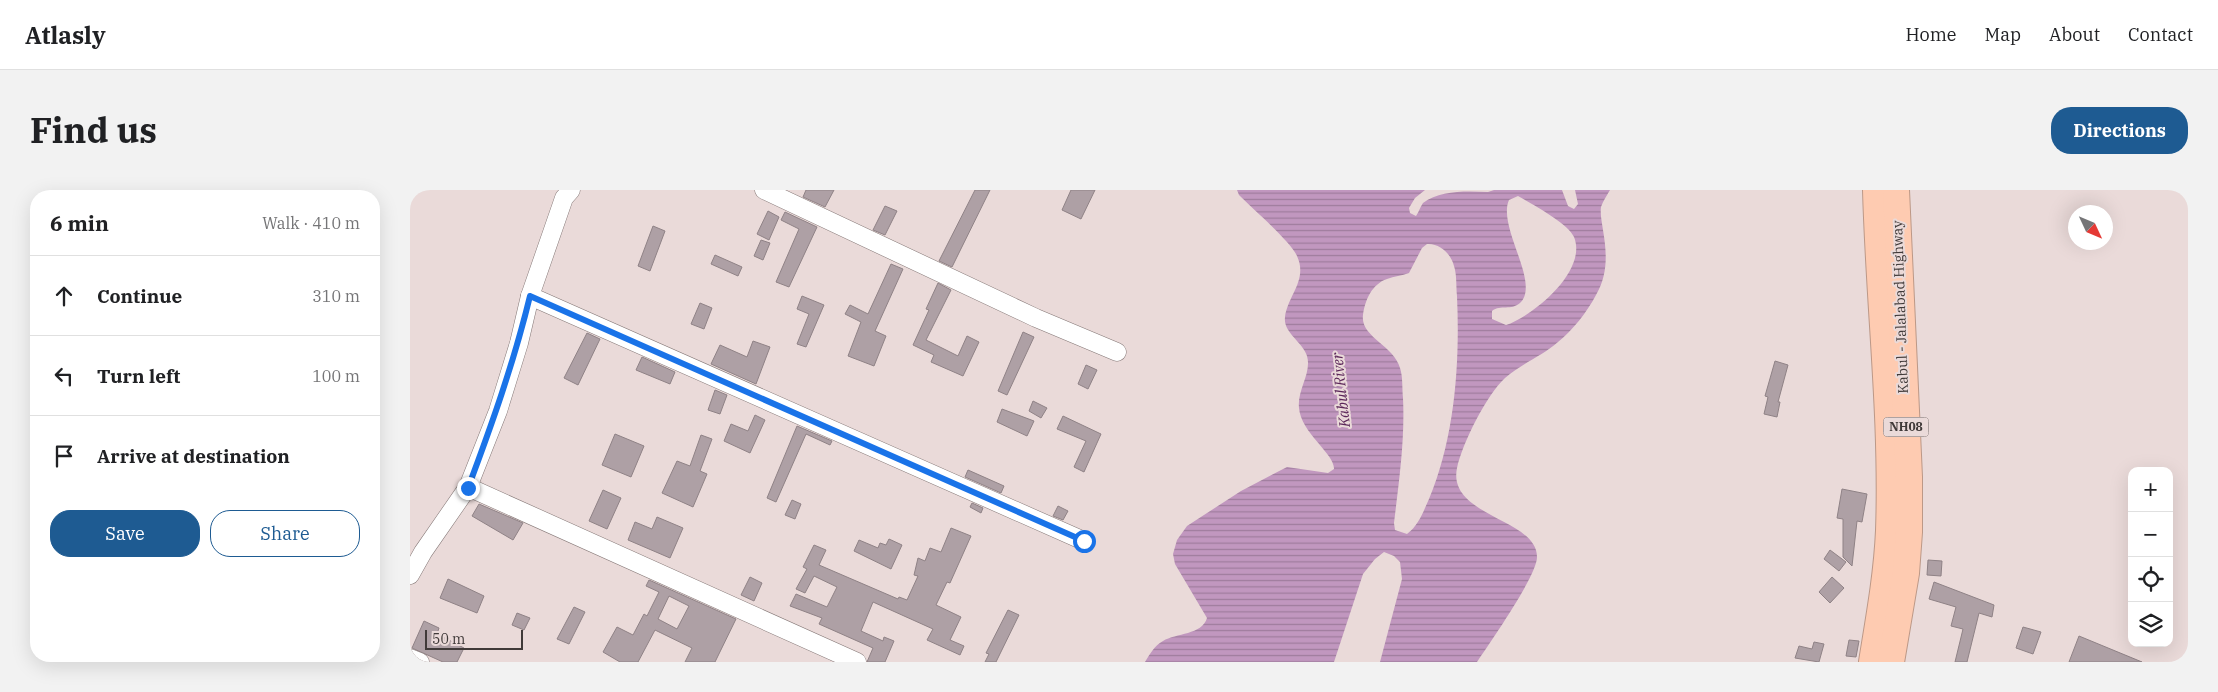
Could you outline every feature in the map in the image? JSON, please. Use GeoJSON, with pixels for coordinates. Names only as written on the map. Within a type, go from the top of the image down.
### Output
{"type":"FeatureCollection","features":[{"type":"Feature","properties":{"kind":"highway","name":"Kabul - Jalalabad Highway"},"geometry":{"type":"LineString","coordinates":[[1876,190],[1888,416],[1899,532],[1906,573],[1891,662]]}},
{"type":"Feature","properties":{"kind":"highway","name":"Kabul - Jalalabad Highway"},"geometry":{"type":"LineString","coordinates":[[1872,662],[1909,477],[1896,190]]}},
{"type":"Feature","properties":{"kind":"street"},"geometry":{"type":"LineString","coordinates":[[410,575],[423,552],[468,488],[498,411],[519,343],[530,296],[564,198],[570,190]]}},
{"type":"Feature","properties":{"kind":"street"},"geometry":{"type":"LineString","coordinates":[[764,190],[1036,318],[1117,352]]}},
{"type":"Feature","properties":{"kind":"street"},"geometry":{"type":"LineString","coordinates":[[530,296],[1084,541]]}},
{"type":"Feature","properties":{"kind":"street"},"geometry":{"type":"LineString","coordinates":[[468,488],[857,662]]}},
{"type":"Feature","properties":{"kind":"street"},"geometry":{"type":"LineString","coordinates":[[410,658],[420,662]]}},
{"type":"Feature","properties":{"kind":"water","name":"Kabul River"},"geometry":{"type":"Polygon","coordinates":[[[1237,190],[1425,190],[1415,198],[1409,208],[1410,213],[1416,216],[1423,203],[1437,196],[1454,192],[1562,190],[1568,206],[1574,209],[1578,204],[1575,190],[1610,190],[1601,207],[1606,264],[1603,279],[1596,295],[1579,320],[1564,337],[1545,352],[1511,373],[1498,385],[1476,420],[1464,446],[1457,468],[1458,484],[1465,497],[1523,534],[1533,544],[1537,557],[1535,566],[1521,594],[1477,662],[1380,662],[1402,579],[1400,562],[1394,556],[1384,552],[1375,559],[1363,574],[1334,662],[1145,662],[1152,650],[1160,643],[1168,638],[1200,628],[1207,618],[1175,564],[1173,554],[1177,540],[1187,526],[1241,491],[1287,467],[1328,473],[1334,469],[1329,457],[1305,426],[1299,408],[1300,395],[1308,369],[1308,362],[1305,351],[1290,333],[1285,323],[1287,309],[1299,280],[1300,265],[1297,256],[1279,234],[1239,195],[1237,190]],[[1518,196],[1509,200],[1507,211],[1509,225],[1523,269],[1525,294],[1517,305],[1492,311],[1492,319],[1506,325],[1530,312],[1555,290],[1566,277],[1573,264],[1576,250],[1574,237],[1565,226],[1549,214],[1518,196]],[[1427,244],[1422,248],[1409,273],[1382,281],[1373,289],[1365,304],[1363,315],[1363,323],[1367,329],[1397,360],[1401,371],[1403,429],[1394,523],[1395,530],[1407,534],[1415,527],[1429,499],[1445,451],[1454,399],[1458,347],[1456,281],[1453,262],[1440,247],[1427,244]]]}},
{"type":"Feature","properties":{"kind":"building"},"geometry":{"type":"Polygon","coordinates":[[[806,190],[834,190],[825,207],[803,197],[806,190]]]}},
{"type":"Feature","properties":{"kind":"building"},"geometry":{"type":"Polygon","coordinates":[[[975,190],[990,190],[952,267],[939,261],[975,190]]]}},
{"type":"Feature","properties":{"kind":"building"},"geometry":{"type":"Polygon","coordinates":[[[1071,190],[1095,190],[1081,219],[1062,210],[1071,190]]]}},
{"type":"Feature","properties":{"kind":"building"},"geometry":{"type":"Polygon","coordinates":[[[885,206],[897,211],[885,235],[873,230],[885,206]]]}},
{"type":"Feature","properties":{"kind":"building"},"geometry":{"type":"Polygon","coordinates":[[[768,211],[779,217],[769,240],[757,234],[768,211]]]}},
{"type":"Feature","properties":{"kind":"building"},"geometry":{"type":"Polygon","coordinates":[[[785,212],[817,227],[789,287],[776,282],[799,229],[781,220],[785,212]]]}},
{"type":"Feature","properties":{"kind":"building"},"geometry":{"type":"Polygon","coordinates":[[[653,226],[665,231],[650,271],[638,266],[653,226]]]}},
{"type":"Feature","properties":{"kind":"building"},"geometry":{"type":"Polygon","coordinates":[[[761,240],[770,243],[763,260],[754,256],[761,240]]]}},
{"type":"Feature","properties":{"kind":"building"},"geometry":{"type":"Polygon","coordinates":[[[715,255],[742,267],[738,276],[711,264],[715,255]]]}},
{"type":"Feature","properties":{"kind":"building"},"geometry":{"type":"Polygon","coordinates":[[[891,264],[903,269],[875,331],[886,336],[874,366],[848,356],[861,322],[845,314],[850,305],[868,314],[891,264]]]}},
{"type":"Feature","properties":{"kind":"building"},"geometry":{"type":"Polygon","coordinates":[[[938,283],[951,290],[926,340],[958,356],[967,336],[979,342],[963,376],[931,362],[934,355],[913,345],[929,310],[926,309],[938,283]]]}},
{"type":"Feature","properties":{"kind":"building"},"geometry":{"type":"Polygon","coordinates":[[[802,296],[824,305],[806,347],[797,344],[809,314],[797,309],[802,296]]]}},
{"type":"Feature","properties":{"kind":"building"},"geometry":{"type":"Polygon","coordinates":[[[700,303],[712,308],[704,329],[691,324],[700,303]]]}},
{"type":"Feature","properties":{"kind":"building"},"geometry":{"type":"Polygon","coordinates":[[[1023,332],[1034,337],[1007,395],[998,391],[1023,332]]]}},
{"type":"Feature","properties":{"kind":"building"},"geometry":{"type":"Polygon","coordinates":[[[587,333],[600,339],[578,385],[564,378],[587,333]]]}},
{"type":"Feature","properties":{"kind":"building"},"geometry":{"type":"Polygon","coordinates":[[[753,341],[770,347],[756,384],[711,364],[720,345],[747,357],[753,341]]]}},
{"type":"Feature","properties":{"kind":"building"},"geometry":{"type":"Polygon","coordinates":[[[642,357],[675,372],[670,384],[636,370],[642,357]]]}},
{"type":"Feature","properties":{"kind":"building"},"geometry":{"type":"Polygon","coordinates":[[[1775,361],[1788,365],[1778,402],[1780,402],[1777,417],[1764,414],[1768,397],[1765,396],[1775,361]]]}},
{"type":"Feature","properties":{"kind":"building"},"geometry":{"type":"Polygon","coordinates":[[[1086,365],[1097,370],[1088,389],[1078,384],[1086,365]]]}},
{"type":"Feature","properties":{"kind":"building"},"geometry":{"type":"Polygon","coordinates":[[[715,390],[727,395],[720,414],[708,410],[715,390]]]}},
{"type":"Feature","properties":{"kind":"building"},"geometry":{"type":"Polygon","coordinates":[[[1033,401],[1047,408],[1041,418],[1029,411],[1033,401]]]}},
{"type":"Feature","properties":{"kind":"building"},"geometry":{"type":"Polygon","coordinates":[[[1002,409],[1034,421],[1027,436],[997,422],[1002,409]]]}},
{"type":"Feature","properties":{"kind":"building"},"geometry":{"type":"Polygon","coordinates":[[[755,415],[765,420],[750,453],[724,441],[731,424],[748,431],[755,415]]]}},
{"type":"Feature","properties":{"kind":"building"},"geometry":{"type":"Polygon","coordinates":[[[1063,416],[1101,434],[1084,472],[1074,467],[1086,441],[1057,429],[1063,416]]]}},
{"type":"Feature","properties":{"kind":"building"},"geometry":{"type":"Polygon","coordinates":[[[797,426],[832,441],[830,445],[806,434],[776,502],[767,498],[797,426]]]}},
{"type":"Feature","properties":{"kind":"building"},"geometry":{"type":"Polygon","coordinates":[[[615,434],[644,446],[631,477],[602,465],[615,434]]]}},
{"type":"Feature","properties":{"kind":"building"},"geometry":{"type":"Polygon","coordinates":[[[701,435],[712,439],[700,471],[707,474],[693,507],[662,493],[677,461],[690,466],[701,435]]]}},
{"type":"Feature","properties":{"kind":"building"},"geometry":{"type":"Polygon","coordinates":[[[968,470],[1004,486],[1001,493],[965,477],[968,470]]]}},
{"type":"Feature","properties":{"kind":"building"},"geometry":{"type":"Polygon","coordinates":[[[1842,489],[1867,494],[1862,522],[1857,521],[1852,566],[1843,557],[1843,519],[1837,518],[1842,489]]]}},
{"type":"Feature","properties":{"kind":"building"},"geometry":{"type":"Polygon","coordinates":[[[603,490],[621,498],[607,529],[589,521],[603,490]]]}},
{"type":"Feature","properties":{"kind":"building"},"geometry":{"type":"Polygon","coordinates":[[[792,500],[801,504],[795,519],[785,515],[792,500]]]}},
{"type":"Feature","properties":{"kind":"building"},"geometry":{"type":"Polygon","coordinates":[[[972,503],[983,508],[981,513],[970,507],[972,503]]]}},
{"type":"Feature","properties":{"kind":"building"},"geometry":{"type":"Polygon","coordinates":[[[479,504],[523,523],[513,540],[472,516],[479,504]]]}},
{"type":"Feature","properties":{"kind":"building"},"geometry":{"type":"Polygon","coordinates":[[[1058,506],[1068,511],[1063,520],[1053,516],[1058,506]]]}},
{"type":"Feature","properties":{"kind":"building"},"geometry":{"type":"Polygon","coordinates":[[[657,517],[683,528],[670,558],[628,540],[635,522],[652,529],[657,517]]]}},
{"type":"Feature","properties":{"kind":"building"},"geometry":{"type":"Polygon","coordinates":[[[951,528],[971,536],[950,583],[947,582],[936,605],[961,617],[950,640],[964,646],[960,655],[927,640],[933,629],[873,602],[861,631],[883,641],[884,637],[894,641],[885,662],[867,662],[873,648],[819,624],[822,618],[790,606],[796,594],[827,607],[837,587],[814,576],[805,593],[796,589],[807,569],[803,567],[814,545],[826,550],[819,565],[898,599],[899,597],[907,600],[918,576],[914,575],[918,558],[925,561],[930,548],[941,552],[951,528]]]}},
{"type":"Feature","properties":{"kind":"building"},"geometry":{"type":"Polygon","coordinates":[[[889,539],[902,545],[891,569],[854,551],[859,540],[878,548],[880,543],[886,545],[889,539]]]}},
{"type":"Feature","properties":{"kind":"building"},"geometry":{"type":"Polygon","coordinates":[[[1830,550],[1846,562],[1839,571],[1824,559],[1830,550]]]}},
{"type":"Feature","properties":{"kind":"building"},"geometry":{"type":"Polygon","coordinates":[[[1928,560],[1942,561],[1941,576],[1927,575],[1928,560]]]}},
{"type":"Feature","properties":{"kind":"building"},"geometry":{"type":"Polygon","coordinates":[[[750,577],[762,583],[754,601],[741,595],[750,577]]]}},
{"type":"Feature","properties":{"kind":"building"},"geometry":{"type":"Polygon","coordinates":[[[1832,577],[1844,588],[1830,603],[1819,592],[1832,577]]]}},
{"type":"Feature","properties":{"kind":"building"},"geometry":{"type":"Polygon","coordinates":[[[448,579],[484,596],[477,613],[440,598],[448,579]]]}},
{"type":"Feature","properties":{"kind":"building"},"geometry":{"type":"Polygon","coordinates":[[[649,580],[736,619],[715,662],[685,662],[692,648],[655,630],[638,662],[620,662],[603,652],[617,627],[633,635],[644,614],[647,616],[659,592],[646,586],[649,580]],[[669,596],[658,619],[677,629],[689,606],[669,596]]]}},
{"type":"Feature","properties":{"kind":"building"},"geometry":{"type":"Polygon","coordinates":[[[1934,582],[1994,605],[1992,617],[1979,613],[1967,662],[1955,662],[1963,629],[1951,626],[1956,607],[1929,599],[1934,582]]]}},
{"type":"Feature","properties":{"kind":"building"},"geometry":{"type":"Polygon","coordinates":[[[574,607],[585,612],[569,644],[557,639],[574,607]]]}},
{"type":"Feature","properties":{"kind":"building"},"geometry":{"type":"Polygon","coordinates":[[[1008,610],[1019,615],[996,662],[985,662],[989,654],[986,653],[1008,610]]]}},
{"type":"Feature","properties":{"kind":"building"},"geometry":{"type":"Polygon","coordinates":[[[517,613],[530,618],[524,630],[512,625],[517,613]]]}},
{"type":"Feature","properties":{"kind":"building"},"geometry":{"type":"Polygon","coordinates":[[[424,621],[439,628],[437,634],[464,648],[457,662],[443,662],[412,648],[424,621]]]}},
{"type":"Feature","properties":{"kind":"building"},"geometry":{"type":"Polygon","coordinates":[[[2023,627],[2041,632],[2033,654],[2016,648],[2023,627]]]}},
{"type":"Feature","properties":{"kind":"building"},"geometry":{"type":"Polygon","coordinates":[[[2079,636],[2142,662],[2069,662],[2079,636]]]}},
{"type":"Feature","properties":{"kind":"building"},"geometry":{"type":"Polygon","coordinates":[[[1849,640],[1859,641],[1856,657],[1846,656],[1849,640]]]}},
{"type":"Feature","properties":{"kind":"building"},"geometry":{"type":"Polygon","coordinates":[[[1814,642],[1824,644],[1819,662],[1795,658],[1799,646],[1812,649],[1814,642]]]}},
{"type":"Feature","properties":{"kind":"route"},"geometry":{"type":"LineString","coordinates":[[468,488],[498,411],[519,343],[530,296],[1084,541]]}}]}
